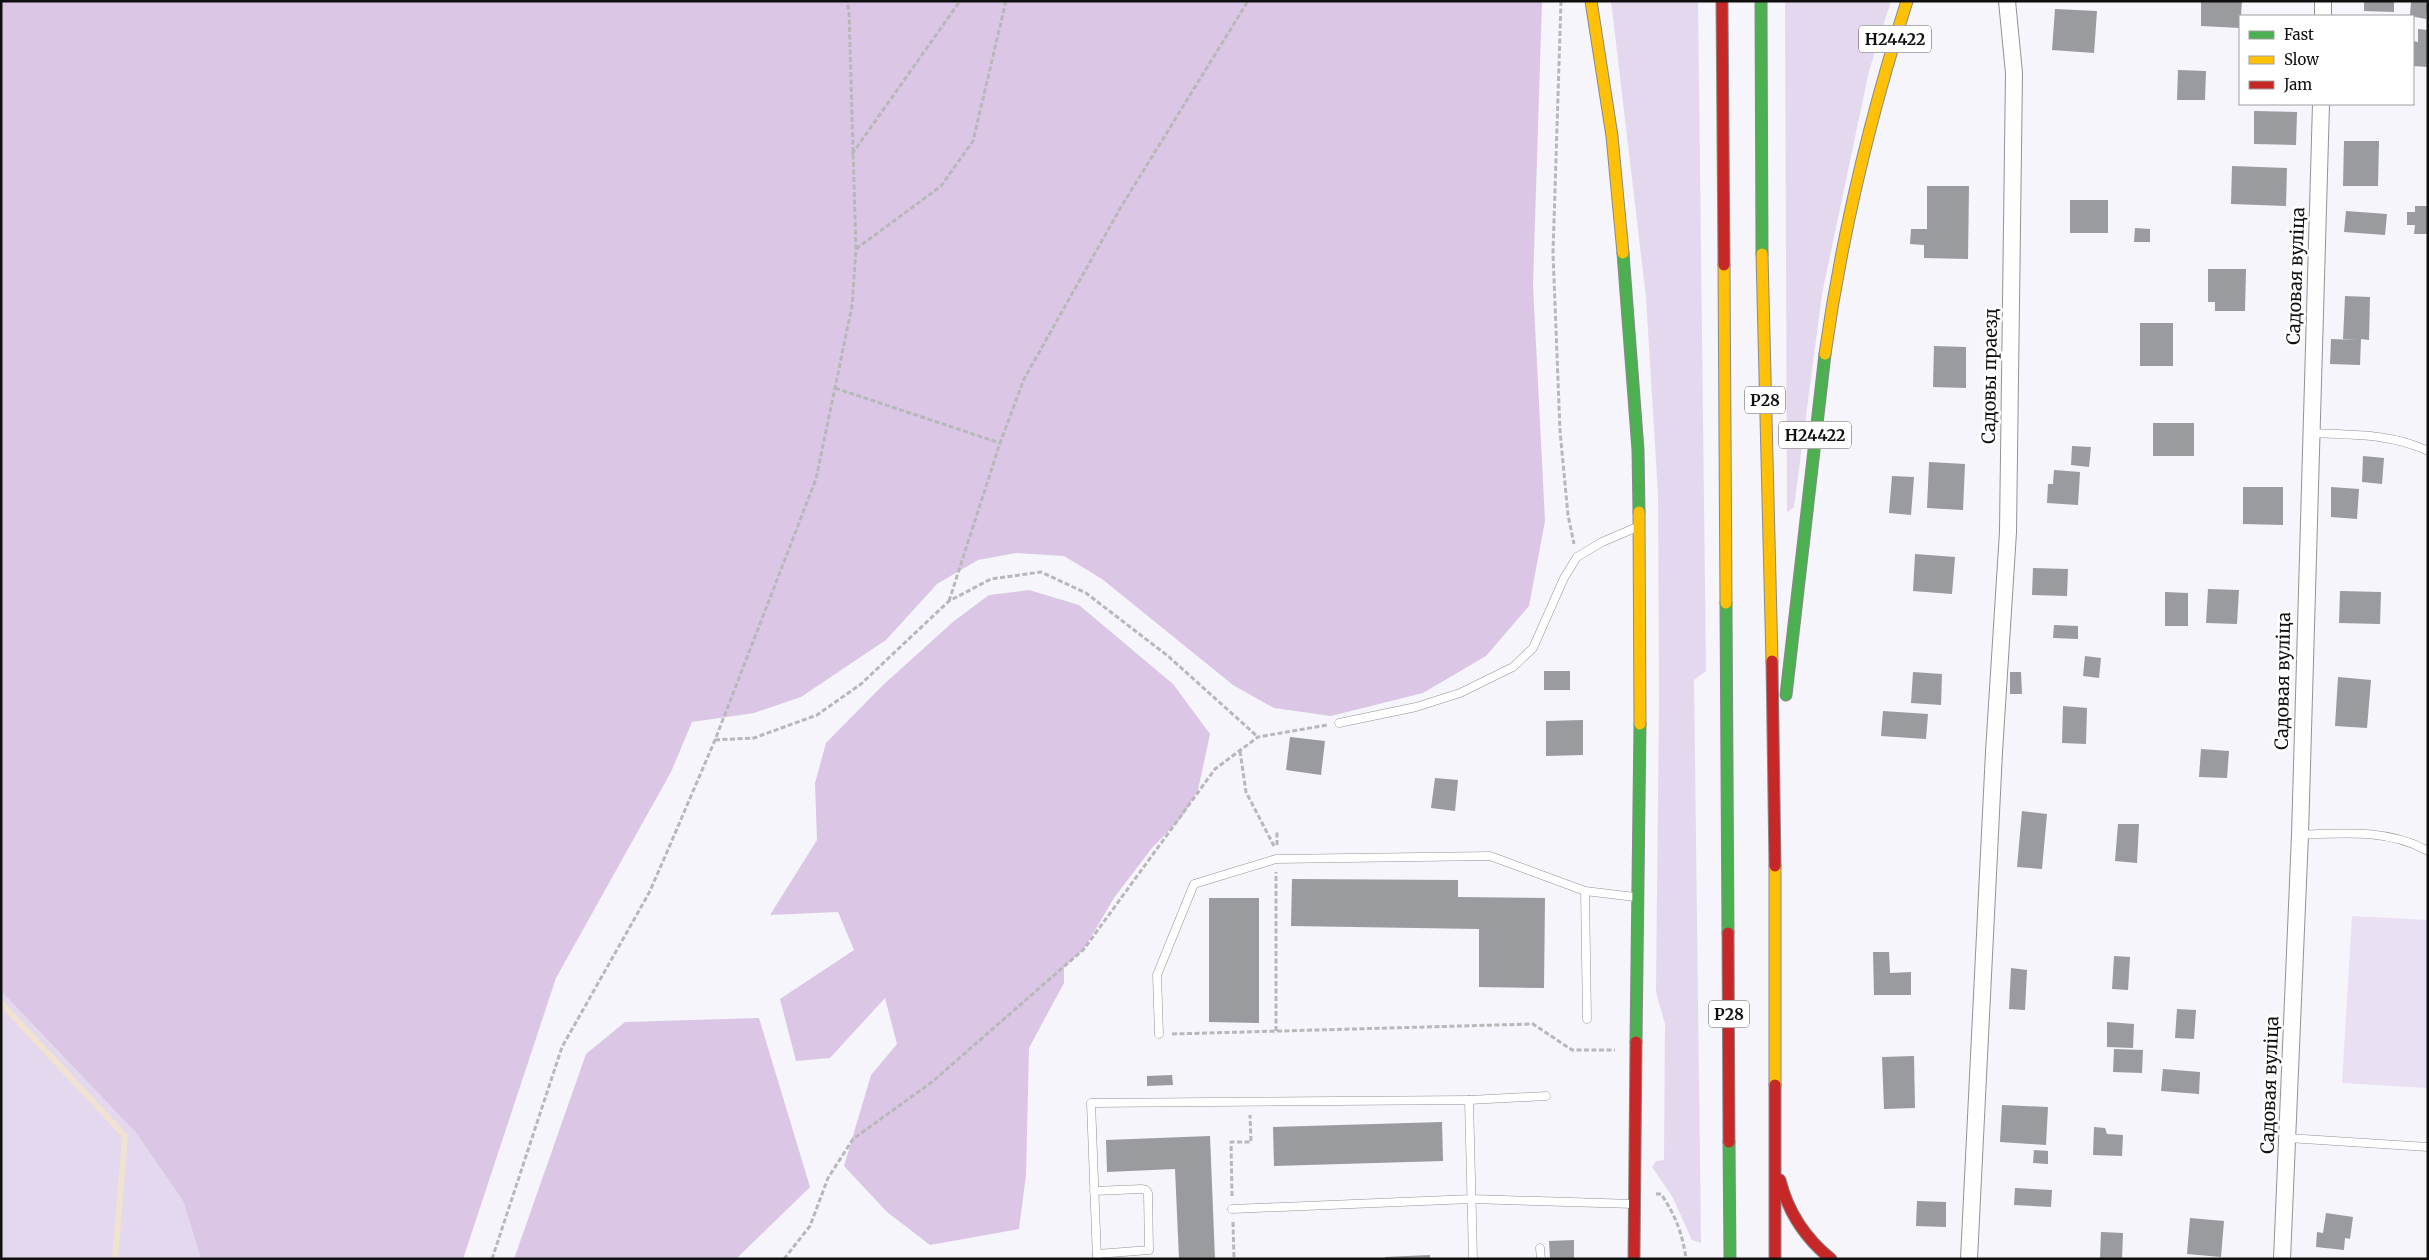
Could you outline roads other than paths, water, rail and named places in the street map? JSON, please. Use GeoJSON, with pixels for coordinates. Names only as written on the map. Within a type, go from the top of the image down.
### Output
{"type":"FeatureCollection","features":[{"type":"Feature","properties":{"kind":"main road"},"geometry":{"type":"LineString","coordinates":[[1591,1],[1612,136],[1628,292],[1638,450],[1640,526],[1636,1204],[1634,1259]]}},
{"type":"Feature","properties":{"kind":"main road","name":"Р28"},"geometry":{"type":"LineString","coordinates":[[1722,1],[1730,1259]]}},
{"type":"Feature","properties":{"kind":"main road","name":"Р28"},"geometry":{"type":"LineString","coordinates":[[1761,1],[1763,262],[1775,798],[1774,1152],[1776,1259]]}},
{"type":"Feature","properties":{"kind":"main road","name":"Н24422"},"geometry":{"type":"LineString","coordinates":[[1775,798],[1820,392],[1839,264],[1859,169],[1883,76],[1907,1]]}},
{"type":"Feature","properties":{"kind":"main road"},"geometry":{"type":"LineString","coordinates":[[1774,1152],[1782,1189],[1796,1220],[1814,1246],[1831,1259]]}},
{"type":"Feature","properties":{"kind":"street","name":"Садовы праезд"},"geometry":{"type":"LineString","coordinates":[[1969,1259],[1994,752],[2008,532],[2014,73],[2007,1]]}},
{"type":"Feature","properties":{"kind":"street"},"geometry":{"type":"LineString","coordinates":[[2323,1],[2323,15]]}},
{"type":"Feature","properties":{"kind":"street","name":"Садовая вуліца"},"geometry":{"type":"LineString","coordinates":[[2282,1259],[2300,835],[2310,432],[2321,105]]}},
{"type":"Feature","properties":{"kind":"lane"},"geometry":{"type":"LineString","coordinates":[[2310,432],[2386,437],[2410,442],[2428,451]]}},
{"type":"Feature","properties":{"kind":"lane"},"geometry":{"type":"LineString","coordinates":[[1339,723],[1424,704],[1460,693],[1513,667],[1533,648],[1564,578],[1577,557],[1602,542],[1640,526]]}},
{"type":"Feature","properties":{"kind":"lane"},"geometry":{"type":"LineString","coordinates":[[2300,835],[2380,835],[2403,840],[2428,851]]}},
{"type":"Feature","properties":{"kind":"lane"},"geometry":{"type":"LineString","coordinates":[[1159,1034],[1157,975],[1194,884],[1276,859],[1490,856],[1585,890],[1637,897]]}},
{"type":"Feature","properties":{"kind":"lane"},"geometry":{"type":"LineString","coordinates":[[1585,890],[1587,1019]]}},
{"type":"Feature","properties":{"kind":"lane"},"geometry":{"type":"LineString","coordinates":[[1094,1191],[1141,1188],[1146,1190],[1148,1193],[1149,1250],[1097,1256],[1094,1191],[1091,1103],[1469,1100],[1546,1096]]}},
{"type":"Feature","properties":{"kind":"lane"},"geometry":{"type":"LineString","coordinates":[[1469,1100],[1473,1259]]}},
{"type":"Feature","properties":{"kind":"lane"},"geometry":{"type":"LineString","coordinates":[[2288,1138],[2428,1147]]}},
{"type":"Feature","properties":{"kind":"lane"},"geometry":{"type":"LineString","coordinates":[[1232,1209],[1471,1199],[1636,1204]]}},
{"type":"Feature","properties":{"kind":"lane"},"geometry":{"type":"LineString","coordinates":[[1540,1248],[1540,1259]]}},
{"type":"Feature","properties":{"kind":"waterway"},"geometry":{"type":"LineString","coordinates":[[1,1003],[125,1136],[115,1259]]}}]}
